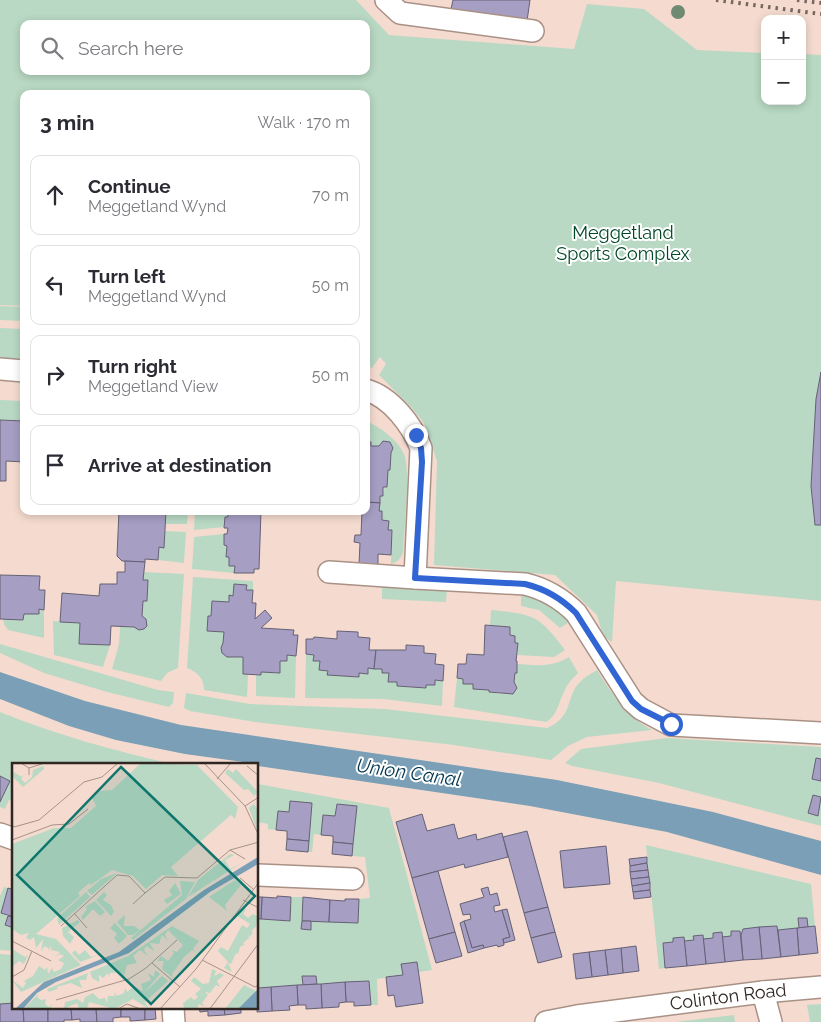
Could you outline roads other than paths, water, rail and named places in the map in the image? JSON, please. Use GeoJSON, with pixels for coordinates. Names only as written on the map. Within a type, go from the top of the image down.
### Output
{"type":"FeatureCollection","features":[{"type":"Feature","properties":{"kind":"street"},"geometry":{"type":"LineString","coordinates":[[386,0],[400,13],[533,31]]}},
{"type":"Feature","properties":{"kind":"street"},"geometry":{"type":"LineString","coordinates":[[0,369],[20,371]]}},
{"type":"Feature","properties":{"kind":"street"},"geometry":{"type":"LineString","coordinates":[[370,392],[383,398],[403,417],[416,435],[421,448],[415,578]]}},
{"type":"Feature","properties":{"kind":"street"},"geometry":{"type":"LineString","coordinates":[[329,572],[525,584],[539,587],[564,601],[576,613],[632,701],[641,709],[671,724],[821,733]]}},
{"type":"Feature","properties":{"kind":"street"},"geometry":{"type":"LineString","coordinates":[[0,834],[12,838]]}},
{"type":"Feature","properties":{"kind":"street"},"geometry":{"type":"LineString","coordinates":[[259,875],[352,879]]}},
{"type":"Feature","properties":{"kind":"street","name":"Colinton Road"},"geometry":{"type":"LineString","coordinates":[[546,1022],[577,1016],[763,992],[821,987]]}},
{"type":"Feature","properties":{"kind":"street"},"geometry":{"type":"LineString","coordinates":[[763,992],[771,1022]]}},
{"type":"Feature","properties":{"kind":"water","name":"Union Canal"},"geometry":{"type":"Polygon","coordinates":[[[0,672],[85,701],[181,725],[557,780],[713,812],[821,841],[821,875],[667,832],[530,806],[259,766],[259,763],[185,754],[116,740],[69,726],[0,699],[0,672]]]}},
{"type":"Feature","properties":{"kind":"railway"},"geometry":{"type":"LineString","coordinates":[[716,0],[821,14]]}},
{"type":"Feature","properties":{"kind":"railway"},"geometry":{"type":"LineString","coordinates":[[797,0],[821,3]]}},
{"type":"Feature","properties":{"kind":"park label","name":"Meggetland Sports Complex"},"geometry":{"type":"Point","coordinates":[623,243]}}]}
